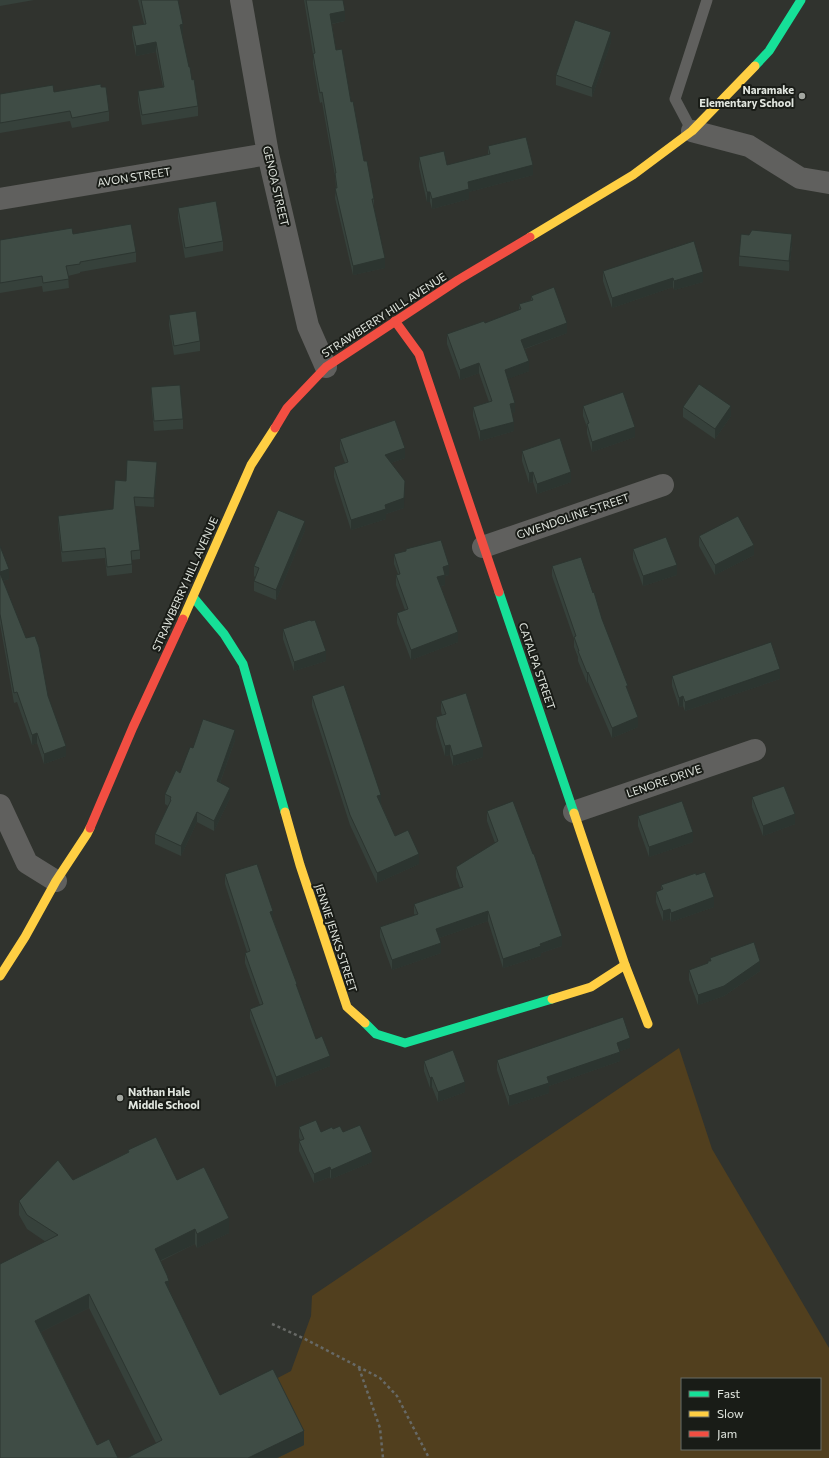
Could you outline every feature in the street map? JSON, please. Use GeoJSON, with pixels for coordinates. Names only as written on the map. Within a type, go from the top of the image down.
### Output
{"type":"FeatureCollection","features":[{"type":"Feature","properties":{"kind":"street","name":"GENOA STREET"},"geometry":{"type":"LineString","coordinates":[[241,0],[268,154],[308,326],[326,367]]}},
{"type":"Feature","properties":{"kind":"street","name":"STRAWBERRY HILL AVENUE"},"geometry":{"type":"LineString","coordinates":[[0,976],[26,936],[56,881],[87,834],[133,727],[193,597],[251,465],[287,408],[326,367],[458,280],[633,175],[692,131],[769,51],[801,0]]}},
{"type":"Feature","properties":{"kind":"street"},"geometry":{"type":"LineString","coordinates":[[692,131],[749,146],[800,178],[829,183]]}},
{"type":"Feature","properties":{"kind":"street","name":"AVON STREET"},"geometry":{"type":"LineString","coordinates":[[0,199],[268,154]]}},
{"type":"Feature","properties":{"kind":"street","name":"CATALPA STREET"},"geometry":{"type":"LineString","coordinates":[[395,321],[419,354],[625,965],[648,1024]]}},
{"type":"Feature","properties":{"kind":"street","name":"GWENDOLINE STREET"},"geometry":{"type":"LineString","coordinates":[[483,547],[663,485]]}},
{"type":"Feature","properties":{"kind":"street","name":"JENNIE JENKS STREET"},"geometry":{"type":"LineString","coordinates":[[193,597],[224,634],[243,664],[300,865],[347,1007],[376,1034],[405,1043],[442,1033],[591,987],[625,965]]}},
{"type":"Feature","properties":{"kind":"street","name":"LENORE DRIVE"},"geometry":{"type":"LineString","coordinates":[[574,812],[755,750]]}},
{"type":"Feature","properties":{"kind":"street"},"geometry":{"type":"LineString","coordinates":[[0,805],[27,863],[56,881]]}},
{"type":"Feature","properties":{"kind":"lane"},"geometry":{"type":"LineString","coordinates":[[692,131],[675,99],[707,0]]}},
{"type":"Feature","properties":{"kind":"path"},"geometry":{"type":"LineString","coordinates":[[272,1324],[303,1338],[380,1378],[397,1396],[429,1458]]}},
{"type":"Feature","properties":{"kind":"path"},"geometry":{"type":"LineString","coordinates":[[359,1368],[380,1428],[383,1458]]}},
{"type":"Feature","properties":{"kind":"shaded area"},"geometry":{"type":"Polygon","coordinates":[[[679,1048],[712,1149],[829,1348],[829,1458],[277,1458],[303,1445],[272,1381],[291,1371],[311,1316],[312,1296],[679,1048]]]}},
{"type":"Feature","properties":{"kind":"building"},"geometry":{"type":"Polygon","coordinates":[[[141,0],[178,0],[183,24],[180,25],[192,80],[194,79],[198,106],[142,115],[138,91],[164,87],[156,42],[136,46],[132,26],[146,24],[141,0]]]}},
{"type":"Feature","properties":{"kind":"building"},"geometry":{"type":"Polygon","coordinates":[[[306,0],[343,0],[345,11],[330,14],[336,50],[342,49],[351,102],[353,101],[364,161],[367,161],[374,199],[372,199],[385,258],[353,266],[335,188],[337,188],[336,173],[322,92],[320,93],[313,54],[315,53],[306,0]]]}},
{"type":"Feature","properties":{"kind":"building"},"geometry":{"type":"Polygon","coordinates":[[[575,20],[611,32],[592,88],[556,75],[575,20]]]}},
{"type":"Feature","properties":{"kind":"building"},"geometry":{"type":"Polygon","coordinates":[[[101,84],[101,87],[106,87],[109,111],[72,118],[70,111],[0,123],[0,94],[53,85],[54,92],[101,84]]]}},
{"type":"Feature","properties":{"kind":"building"},"geometry":{"type":"Polygon","coordinates":[[[526,137],[533,165],[468,182],[469,189],[432,199],[430,192],[427,192],[419,157],[444,151],[447,165],[490,154],[488,146],[526,137]]]}},
{"type":"Feature","properties":{"kind":"building"},"geometry":{"type":"Polygon","coordinates":[[[216,201],[223,241],[185,248],[178,208],[216,201]]]}},
{"type":"Feature","properties":{"kind":"building"},"geometry":{"type":"Polygon","coordinates":[[[131,224],[136,252],[66,266],[69,279],[43,283],[42,276],[0,283],[0,240],[72,228],[73,234],[131,224]]]}},
{"type":"Feature","properties":{"kind":"building"},"geometry":{"type":"Polygon","coordinates":[[[752,230],[792,234],[789,261],[739,256],[741,234],[749,235],[752,230]]]}},
{"type":"Feature","properties":{"kind":"building"},"geometry":{"type":"Polygon","coordinates":[[[694,241],[703,272],[674,281],[673,278],[612,298],[603,271],[694,241]]]}},
{"type":"Feature","properties":{"kind":"building"},"geometry":{"type":"Polygon","coordinates":[[[554,287],[567,323],[521,340],[529,361],[505,370],[515,403],[510,404],[514,422],[480,431],[473,407],[492,401],[479,363],[460,370],[447,334],[484,321],[485,323],[521,309],[519,304],[533,300],[531,296],[554,287]]]}},
{"type":"Feature","properties":{"kind":"building"},"geometry":{"type":"Polygon","coordinates":[[[196,311],[200,341],[174,346],[169,315],[196,311]]]}},
{"type":"Feature","properties":{"kind":"building"},"geometry":{"type":"Polygon","coordinates":[[[699,384],[731,406],[715,429],[683,407],[699,384]]]}},
{"type":"Feature","properties":{"kind":"building"},"geometry":{"type":"Polygon","coordinates":[[[180,385],[183,419],[154,421],[151,387],[180,385]]]}},
{"type":"Feature","properties":{"kind":"building"},"geometry":{"type":"Polygon","coordinates":[[[623,392],[635,427],[592,442],[587,424],[589,423],[583,406],[623,392]]]}},
{"type":"Feature","properties":{"kind":"building"},"geometry":{"type":"Polygon","coordinates":[[[395,420],[405,448],[385,455],[405,481],[404,498],[385,505],[386,509],[351,520],[334,467],[348,462],[340,439],[395,420]]]}},
{"type":"Feature","properties":{"kind":"building"},"geometry":{"type":"Polygon","coordinates":[[[560,438],[571,472],[537,484],[533,472],[529,473],[522,451],[560,438]]]}},
{"type":"Feature","properties":{"kind":"building"},"geometry":{"type":"Polygon","coordinates":[[[127,460],[157,462],[154,498],[134,497],[140,550],[131,551],[132,564],[107,567],[105,548],[62,552],[58,516],[113,509],[115,480],[126,481],[127,460]]]}},
{"type":"Feature","properties":{"kind":"building"},"geometry":{"type":"Polygon","coordinates":[[[278,510],[305,521],[276,590],[254,581],[259,568],[254,566],[278,510]]]}},
{"type":"Feature","properties":{"kind":"building"},"geometry":{"type":"Polygon","coordinates":[[[738,516],[754,545],[715,565],[699,536],[738,516]]]}},
{"type":"Feature","properties":{"kind":"building"},"geometry":{"type":"Polygon","coordinates":[[[666,537],[677,565],[643,576],[633,549],[666,537]]]}},
{"type":"Feature","properties":{"kind":"building"},"geometry":{"type":"Polygon","coordinates":[[[441,540],[449,565],[443,567],[445,575],[437,577],[458,632],[411,650],[397,613],[408,609],[396,575],[400,574],[394,554],[406,551],[406,549],[441,540]]]}},
{"type":"Feature","properties":{"kind":"building"},"geometry":{"type":"Polygon","coordinates":[[[0,546],[9,569],[0,572],[0,546]]]}},
{"type":"Feature","properties":{"kind":"building"},"geometry":{"type":"Polygon","coordinates":[[[581,557],[638,717],[612,728],[578,651],[574,637],[576,636],[552,566],[581,557]]]}},
{"type":"Feature","properties":{"kind":"building"},"geometry":{"type":"Polygon","coordinates":[[[0,573],[26,638],[35,636],[39,647],[48,696],[66,746],[44,754],[37,733],[32,735],[17,692],[14,693],[0,614],[0,573]]]}},
{"type":"Feature","properties":{"kind":"building"},"geometry":{"type":"Polygon","coordinates":[[[310,620],[315,620],[326,651],[294,662],[283,629],[310,620]]]}},
{"type":"Feature","properties":{"kind":"building"},"geometry":{"type":"Polygon","coordinates":[[[771,642],[780,669],[685,702],[683,696],[679,698],[672,676],[771,642]]]}},
{"type":"Feature","properties":{"kind":"building"},"geometry":{"type":"Polygon","coordinates":[[[344,685],[381,795],[377,796],[395,836],[408,830],[419,854],[377,873],[350,815],[312,696],[344,685]]]}},
{"type":"Feature","properties":{"kind":"building"},"geometry":{"type":"Polygon","coordinates":[[[466,693],[483,747],[453,756],[450,745],[445,746],[436,717],[446,714],[441,701],[466,693]]]}},
{"type":"Feature","properties":{"kind":"building"},"geometry":{"type":"Polygon","coordinates":[[[203,719],[235,730],[217,781],[230,788],[214,821],[197,812],[181,846],[155,834],[171,800],[171,797],[165,794],[176,770],[180,773],[190,747],[193,748],[203,719]]]}},
{"type":"Feature","properties":{"kind":"building"},"geometry":{"type":"Polygon","coordinates":[[[784,786],[795,814],[763,826],[752,797],[784,786]]]}},
{"type":"Feature","properties":{"kind":"building"},"geometry":{"type":"Polygon","coordinates":[[[513,801],[534,854],[562,936],[540,944],[541,946],[503,959],[488,911],[436,929],[441,943],[392,960],[380,927],[418,914],[414,904],[463,887],[456,867],[498,841],[487,811],[513,801]]]}},
{"type":"Feature","properties":{"kind":"building"},"geometry":{"type":"Polygon","coordinates":[[[682,801],[693,832],[649,847],[638,816],[682,801]]]}},
{"type":"Feature","properties":{"kind":"building"},"geometry":{"type":"Polygon","coordinates":[[[257,864],[273,911],[270,912],[316,1039],[322,1036],[330,1056],[276,1077],[250,1009],[263,1004],[245,953],[250,951],[225,874],[257,864]]]}},
{"type":"Feature","properties":{"kind":"building"},"geometry":{"type":"Polygon","coordinates":[[[705,872],[714,897],[671,913],[670,909],[663,911],[656,892],[663,889],[661,885],[696,873],[696,875],[705,872]]]}},
{"type":"Feature","properties":{"kind":"building"},"geometry":{"type":"Polygon","coordinates":[[[754,942],[760,961],[724,986],[698,995],[689,970],[708,963],[708,961],[711,961],[710,958],[754,942]]]}},
{"type":"Feature","properties":{"kind":"building"},"geometry":{"type":"Polygon","coordinates":[[[623,1017],[630,1038],[617,1043],[620,1052],[547,1077],[549,1083],[509,1096],[497,1060],[623,1017]]]}},
{"type":"Feature","properties":{"kind":"building"},"geometry":{"type":"Polygon","coordinates":[[[453,1050],[465,1082],[438,1092],[432,1077],[430,1078],[424,1061],[453,1050]]]}},
{"type":"Feature","properties":{"kind":"building"},"geometry":{"type":"Polygon","coordinates":[[[316,1120],[321,1132],[332,1127],[333,1129],[340,1126],[343,1132],[360,1125],[372,1152],[331,1170],[330,1167],[314,1174],[299,1141],[304,1139],[299,1127],[316,1120]]]}},
{"type":"Feature","properties":{"kind":"building"},"geometry":{"type":"Polygon","coordinates":[[[156,1137],[177,1180],[204,1167],[229,1218],[197,1234],[195,1229],[155,1249],[169,1281],[165,1282],[220,1395],[273,1369],[304,1431],[248,1458],[127,1458],[162,1440],[89,1294],[35,1321],[97,1445],[109,1439],[118,1458],[0,1458],[0,1264],[58,1235],[27,1215],[19,1201],[58,1160],[73,1180],[129,1152],[128,1150],[156,1137]]]}},
{"type":"Feature","properties":{"kind":"traffic: fast"},"geometry":{"type":"LineString","coordinates":[[755,66],[769,51],[801,0]]}},
{"type":"Feature","properties":{"kind":"traffic: fast"},"geometry":{"type":"LineString","coordinates":[[499,592],[574,813]]}},
{"type":"Feature","properties":{"kind":"traffic: fast"},"geometry":{"type":"LineString","coordinates":[[193,597],[224,634],[243,664],[285,812]]}},
{"type":"Feature","properties":{"kind":"traffic: fast"},"geometry":{"type":"LineString","coordinates":[[365,1023],[376,1034],[405,1043],[552,999]]}},
{"type":"Feature","properties":{"kind":"traffic: slow"},"geometry":{"type":"LineString","coordinates":[[530,237],[633,175],[692,131],[755,66]]}},
{"type":"Feature","properties":{"kind":"traffic: slow"},"geometry":{"type":"LineString","coordinates":[[183,619],[251,465],[275,428]]}},
{"type":"Feature","properties":{"kind":"traffic: slow"},"geometry":{"type":"LineString","coordinates":[[285,812],[300,865],[347,1007],[365,1023]]}},
{"type":"Feature","properties":{"kind":"traffic: slow"},"geometry":{"type":"LineString","coordinates":[[574,813],[625,965],[648,1024]]}},
{"type":"Feature","properties":{"kind":"traffic: slow"},"geometry":{"type":"LineString","coordinates":[[0,976],[25,937],[56,881],[90,828]]}},
{"type":"Feature","properties":{"kind":"traffic: slow"},"geometry":{"type":"LineString","coordinates":[[552,999],[591,987],[625,965]]}},
{"type":"Feature","properties":{"kind":"traffic: jam"},"geometry":{"type":"LineString","coordinates":[[275,428],[287,408],[326,367],[458,280],[530,237]]}},
{"type":"Feature","properties":{"kind":"traffic: jam"},"geometry":{"type":"LineString","coordinates":[[395,321],[419,354],[499,592]]}},
{"type":"Feature","properties":{"kind":"traffic: jam"},"geometry":{"type":"LineString","coordinates":[[90,828],[133,727],[183,619]]}},
{"type":"Feature","properties":{"kind":"place","name":"Naramake Elementary School"},"geometry":{"type":"Point","coordinates":[802,96]}},
{"type":"Feature","properties":{"kind":"place","name":"Nathan Hale Middle School"},"geometry":{"type":"Point","coordinates":[120,1098]}}]}
